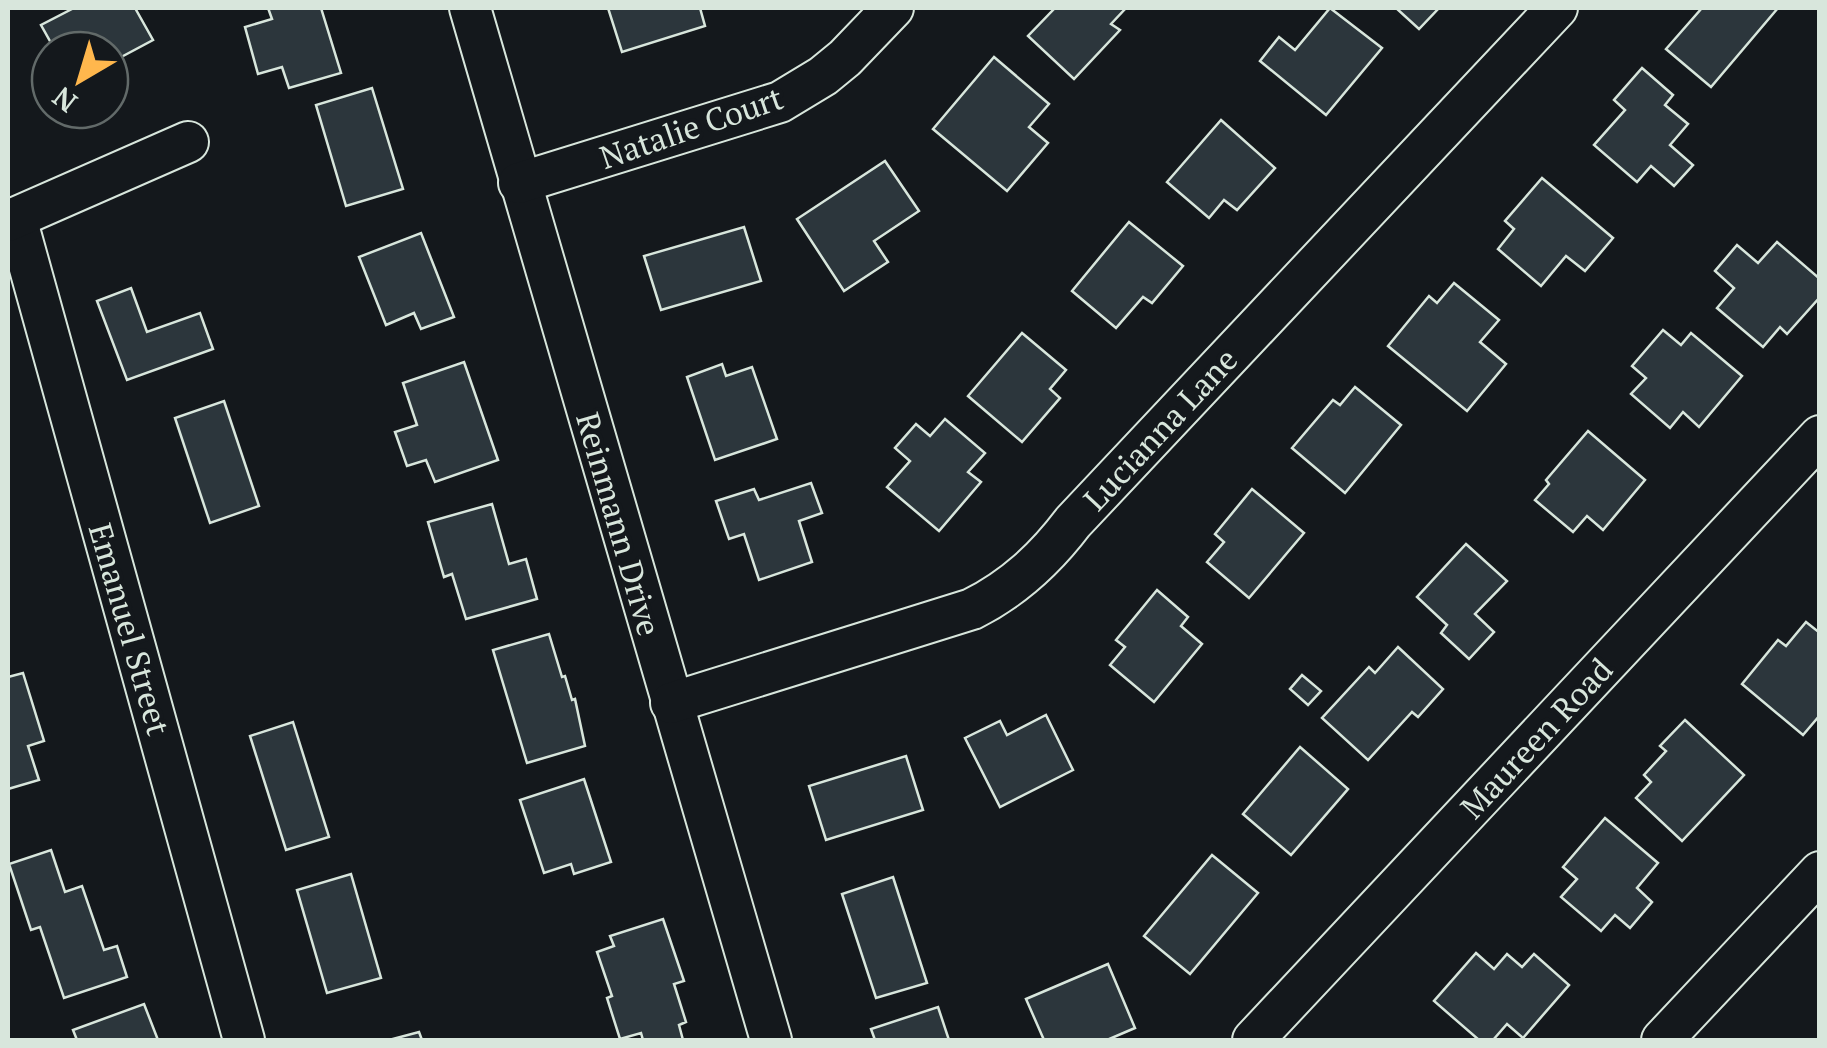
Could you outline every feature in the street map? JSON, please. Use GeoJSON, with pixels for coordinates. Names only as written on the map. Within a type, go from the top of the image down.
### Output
{"type":"FeatureCollection","features":[{"type":"Feature","properties":{"kind":"street","name":"Reinmann Drive"},"geometry":{"type":"LineString","coordinates":[[470,8],[772,1040]]}},
{"type":"Feature","properties":{"kind":"street","name":"Natalie Court"},"geometry":{"type":"LineString","coordinates":[[519,184],[780,102],[846,58],[893,8]]}},
{"type":"Feature","properties":{"kind":"street","name":"Lucianna Lane"},"geometry":{"type":"LineString","coordinates":[[671,703],[972,609],[1015,584],[1052,549],[1086,507],[1556,8]]}},
{"type":"Feature","properties":{"kind":"street"},"geometry":{"type":"LineString","coordinates":[[12,219],[188,142]]}},
{"type":"Feature","properties":{"kind":"street","name":"Emanuel Street"},"geometry":{"type":"LineString","coordinates":[[12,219],[244,1040]]}},
{"type":"Feature","properties":{"kind":"street","name":"Maureen Road"},"geometry":{"type":"LineString","coordinates":[[1254,1040],[1820,436]]}},
{"type":"Feature","properties":{"kind":"street"},"geometry":{"type":"LineString","coordinates":[[1662,1040],[1820,872]]}},
{"type":"Feature","properties":{"kind":"building"},"geometry":{"type":"Polygon","coordinates":[[[74,8],[135,8],[153,40],[130,52],[130,30],[44,30],[41,25],[74,8]]]}},
{"type":"Feature","properties":{"kind":"building"},"geometry":{"type":"Polygon","coordinates":[[[268,8],[321,8],[341,73],[289,88],[282,67],[258,74],[245,27],[272,19],[268,8]]]}},
{"type":"Feature","properties":{"kind":"building"},"geometry":{"type":"Polygon","coordinates":[[[608,8],[700,8],[705,26],[622,52],[608,8]]]}},
{"type":"Feature","properties":{"kind":"building"},"geometry":{"type":"Polygon","coordinates":[[[1055,8],[1126,8],[1111,24],[1120,30],[1074,79],[1028,36],[1055,8]]]}},
{"type":"Feature","properties":{"kind":"building"},"geometry":{"type":"Polygon","coordinates":[[[1330,8],[1382,48],[1326,115],[1260,61],[1279,37],[1295,50],[1330,8]]]}},
{"type":"Feature","properties":{"kind":"building"},"geometry":{"type":"Polygon","coordinates":[[[1396,8],[1439,8],[1419,29],[1396,8]]]}},
{"type":"Feature","properties":{"kind":"building"},"geometry":{"type":"Polygon","coordinates":[[[1702,8],[1778,8],[1711,87],[1666,49],[1702,8]]]}},
{"type":"Feature","properties":{"kind":"building"},"geometry":{"type":"Polygon","coordinates":[[[994,57],[1049,104],[1029,127],[1048,143],[1007,191],[933,129],[994,57]]]}},
{"type":"Feature","properties":{"kind":"building"},"geometry":{"type":"Polygon","coordinates":[[[1642,68],[1673,95],[1665,105],[1688,124],[1670,145],[1693,165],[1674,186],[1651,166],[1637,182],[1594,145],[1625,110],[1614,100],[1642,68]]]}},
{"type":"Feature","properties":{"kind":"building"},"geometry":{"type":"Polygon","coordinates":[[[372,88],[403,189],[346,206],[316,105],[372,88]]]}},
{"type":"Feature","properties":{"kind":"building"},"geometry":{"type":"Polygon","coordinates":[[[1221,120],[1275,168],[1237,210],[1224,200],[1209,218],[1167,182],[1221,120]]]}},
{"type":"Feature","properties":{"kind":"building"},"geometry":{"type":"Polygon","coordinates":[[[885,161],[919,211],[874,241],[888,262],[844,291],[797,219],[885,161]]]}},
{"type":"Feature","properties":{"kind":"building"},"geometry":{"type":"Polygon","coordinates":[[[1542,178],[1613,238],[1585,271],[1566,256],[1541,286],[1498,249],[1514,229],[1505,221],[1542,178]]]}},
{"type":"Feature","properties":{"kind":"building"},"geometry":{"type":"Polygon","coordinates":[[[1129,222],[1183,266],[1152,303],[1143,297],[1116,328],[1072,291],[1129,222]]]}},
{"type":"Feature","properties":{"kind":"building"},"geometry":{"type":"Polygon","coordinates":[[[744,227],[761,281],[661,310],[644,256],[744,227]]]}},
{"type":"Feature","properties":{"kind":"building"},"geometry":{"type":"Polygon","coordinates":[[[421,233],[454,317],[421,329],[414,313],[386,325],[359,257],[421,233]]]}},
{"type":"Feature","properties":{"kind":"building"},"geometry":{"type":"Polygon","coordinates":[[[1777,242],[1820,279],[1820,297],[1787,334],[1780,327],[1763,347],[1717,308],[1734,288],[1715,271],[1737,245],[1758,263],[1777,242]]]}},
{"type":"Feature","properties":{"kind":"building"},"geometry":{"type":"Polygon","coordinates":[[[1454,283],[1499,320],[1480,342],[1506,364],[1467,411],[1388,346],[1429,296],[1437,303],[1454,283]]]}},
{"type":"Feature","properties":{"kind":"building"},"geometry":{"type":"Polygon","coordinates":[[[131,288],[147,332],[200,313],[213,349],[127,380],[97,301],[131,288]]]}},
{"type":"Feature","properties":{"kind":"building"},"geometry":{"type":"Polygon","coordinates":[[[1663,330],[1681,345],[1691,333],[1742,376],[1699,427],[1683,412],[1670,428],[1631,394],[1646,378],[1632,366],[1663,330]]]}},
{"type":"Feature","properties":{"kind":"building"},"geometry":{"type":"Polygon","coordinates":[[[1022,333],[1066,370],[1050,389],[1060,398],[1022,442],[968,396],[1022,333]]]}},
{"type":"Feature","properties":{"kind":"building"},"geometry":{"type":"Polygon","coordinates":[[[464,362],[498,460],[435,482],[426,460],[407,466],[395,432],[417,425],[403,383],[464,362]]]}},
{"type":"Feature","properties":{"kind":"building"},"geometry":{"type":"Polygon","coordinates":[[[722,364],[726,376],[752,367],[777,439],[715,460],[687,377],[722,364]]]}},
{"type":"Feature","properties":{"kind":"building"},"geometry":{"type":"Polygon","coordinates":[[[1355,387],[1401,425],[1345,493],[1292,448],[1333,400],[1340,405],[1355,387]]]}},
{"type":"Feature","properties":{"kind":"building"},"geometry":{"type":"Polygon","coordinates":[[[224,401],[259,506],[210,523],[175,418],[224,401]]]}},
{"type":"Feature","properties":{"kind":"building"},"geometry":{"type":"Polygon","coordinates":[[[945,419],[985,453],[968,472],[981,482],[939,531],[887,487],[910,461],[895,448],[916,424],[930,436],[945,419]]]}},
{"type":"Feature","properties":{"kind":"building"},"geometry":{"type":"Polygon","coordinates":[[[1588,431],[1645,480],[1603,530],[1587,516],[1573,532],[1535,500],[1549,484],[1546,480],[1588,431]]]}},
{"type":"Feature","properties":{"kind":"building"},"geometry":{"type":"Polygon","coordinates":[[[811,483],[822,513],[799,521],[812,562],[759,580],[744,534],[729,539],[716,501],[754,489],[759,500],[811,483]]]}},
{"type":"Feature","properties":{"kind":"building"},"geometry":{"type":"Polygon","coordinates":[[[1252,489],[1304,533],[1249,598],[1207,562],[1224,542],[1215,534],[1252,489]]]}},
{"type":"Feature","properties":{"kind":"building"},"geometry":{"type":"Polygon","coordinates":[[[492,504],[509,564],[526,559],[537,599],[466,619],[452,574],[444,577],[428,522],[492,504]]]}},
{"type":"Feature","properties":{"kind":"building"},"geometry":{"type":"Polygon","coordinates":[[[1466,544],[1507,581],[1475,614],[1494,632],[1469,659],[1441,633],[1447,625],[1417,597],[1466,544]]]}},
{"type":"Feature","properties":{"kind":"building"},"geometry":{"type":"Polygon","coordinates":[[[1157,590],[1188,617],[1181,626],[1202,644],[1154,702],[1110,665],[1125,647],[1116,640],[1157,590]]]}},
{"type":"Feature","properties":{"kind":"building"},"geometry":{"type":"Polygon","coordinates":[[[1806,622],[1820,633],[1820,715],[1803,735],[1742,684],[1778,640],[1786,646],[1806,622]]]}},
{"type":"Feature","properties":{"kind":"building"},"geometry":{"type":"Polygon","coordinates":[[[549,634],[562,677],[565,676],[572,700],[575,699],[585,746],[527,763],[493,650],[549,634]]]}},
{"type":"Feature","properties":{"kind":"building"},"geometry":{"type":"Polygon","coordinates":[[[1398,647],[1443,689],[1418,717],[1412,712],[1368,760],[1322,718],[1369,667],[1375,673],[1398,647]]]}},
{"type":"Feature","properties":{"kind":"building"},"geometry":{"type":"Polygon","coordinates":[[[23,673],[44,741],[28,746],[39,780],[8,789],[8,677],[23,673]]]}},
{"type":"Feature","properties":{"kind":"building"},"geometry":{"type":"Polygon","coordinates":[[[1302,675],[1321,691],[1308,705],[1290,689],[1302,675]]]}},
{"type":"Feature","properties":{"kind":"building"},"geometry":{"type":"Polygon","coordinates":[[[1046,715],[1073,770],[1000,807],[965,738],[1000,721],[1007,735],[1046,715]]]}},
{"type":"Feature","properties":{"kind":"building"},"geometry":{"type":"Polygon","coordinates":[[[1685,720],[1744,775],[1682,841],[1636,798],[1651,782],[1644,775],[1666,751],[1660,746],[1685,720]]]}},
{"type":"Feature","properties":{"kind":"building"},"geometry":{"type":"Polygon","coordinates":[[[293,722],[329,837],[286,850],[250,736],[293,722]]]}},
{"type":"Feature","properties":{"kind":"building"},"geometry":{"type":"Polygon","coordinates":[[[1300,747],[1348,789],[1291,855],[1243,814],[1300,747]]]}},
{"type":"Feature","properties":{"kind":"building"},"geometry":{"type":"Polygon","coordinates":[[[906,756],[923,810],[826,840],[809,786],[906,756]]]}},
{"type":"Feature","properties":{"kind":"building"},"geometry":{"type":"Polygon","coordinates":[[[584,779],[611,862],[574,874],[571,864],[544,873],[520,800],[584,779]]]}},
{"type":"Feature","properties":{"kind":"building"},"geometry":{"type":"Polygon","coordinates":[[[1605,818],[1658,863],[1637,888],[1652,902],[1630,928],[1615,915],[1601,931],[1561,897],[1577,879],[1563,867],[1605,818]]]}},
{"type":"Feature","properties":{"kind":"building"},"geometry":{"type":"Polygon","coordinates":[[[51,850],[65,892],[82,886],[104,950],[117,946],[127,977],[64,998],[40,927],[31,930],[9,864],[51,850]]]}},
{"type":"Feature","properties":{"kind":"building"},"geometry":{"type":"Polygon","coordinates":[[[1212,855],[1258,893],[1190,974],[1144,936],[1212,855]]]}},
{"type":"Feature","properties":{"kind":"building"},"geometry":{"type":"Polygon","coordinates":[[[351,874],[381,978],[327,993],[297,890],[351,874]]]}},
{"type":"Feature","properties":{"kind":"building"},"geometry":{"type":"Polygon","coordinates":[[[893,877],[927,983],[876,998],[842,894],[893,877]]]}},
{"type":"Feature","properties":{"kind":"building"},"geometry":{"type":"Polygon","coordinates":[[[663,919],[684,981],[674,984],[686,1022],[679,1025],[683,1040],[643,1040],[641,1033],[620,1039],[607,998],[612,996],[597,952],[614,946],[610,936],[663,919]]]}},
{"type":"Feature","properties":{"kind":"building"},"geometry":{"type":"Polygon","coordinates":[[[1476,953],[1494,969],[1507,954],[1522,967],[1534,954],[1569,985],[1523,1038],[1507,1024],[1493,1040],[1479,1040],[1434,1001],[1476,953]]]}},
{"type":"Feature","properties":{"kind":"building"},"geometry":{"type":"Polygon","coordinates":[[[1108,964],[1135,1028],[1107,1040],[1044,1040],[1026,999],[1108,964]]]}},
{"type":"Feature","properties":{"kind":"building"},"geometry":{"type":"Polygon","coordinates":[[[144,1004],[158,1040],[77,1040],[73,1030],[144,1004]]]}},
{"type":"Feature","properties":{"kind":"building"},"geometry":{"type":"Polygon","coordinates":[[[938,1007],[949,1040],[875,1040],[871,1029],[938,1007]]]}},
{"type":"Feature","properties":{"kind":"building"},"geometry":{"type":"Polygon","coordinates":[[[419,1032],[422,1040],[389,1040],[419,1032]]]}}]}
